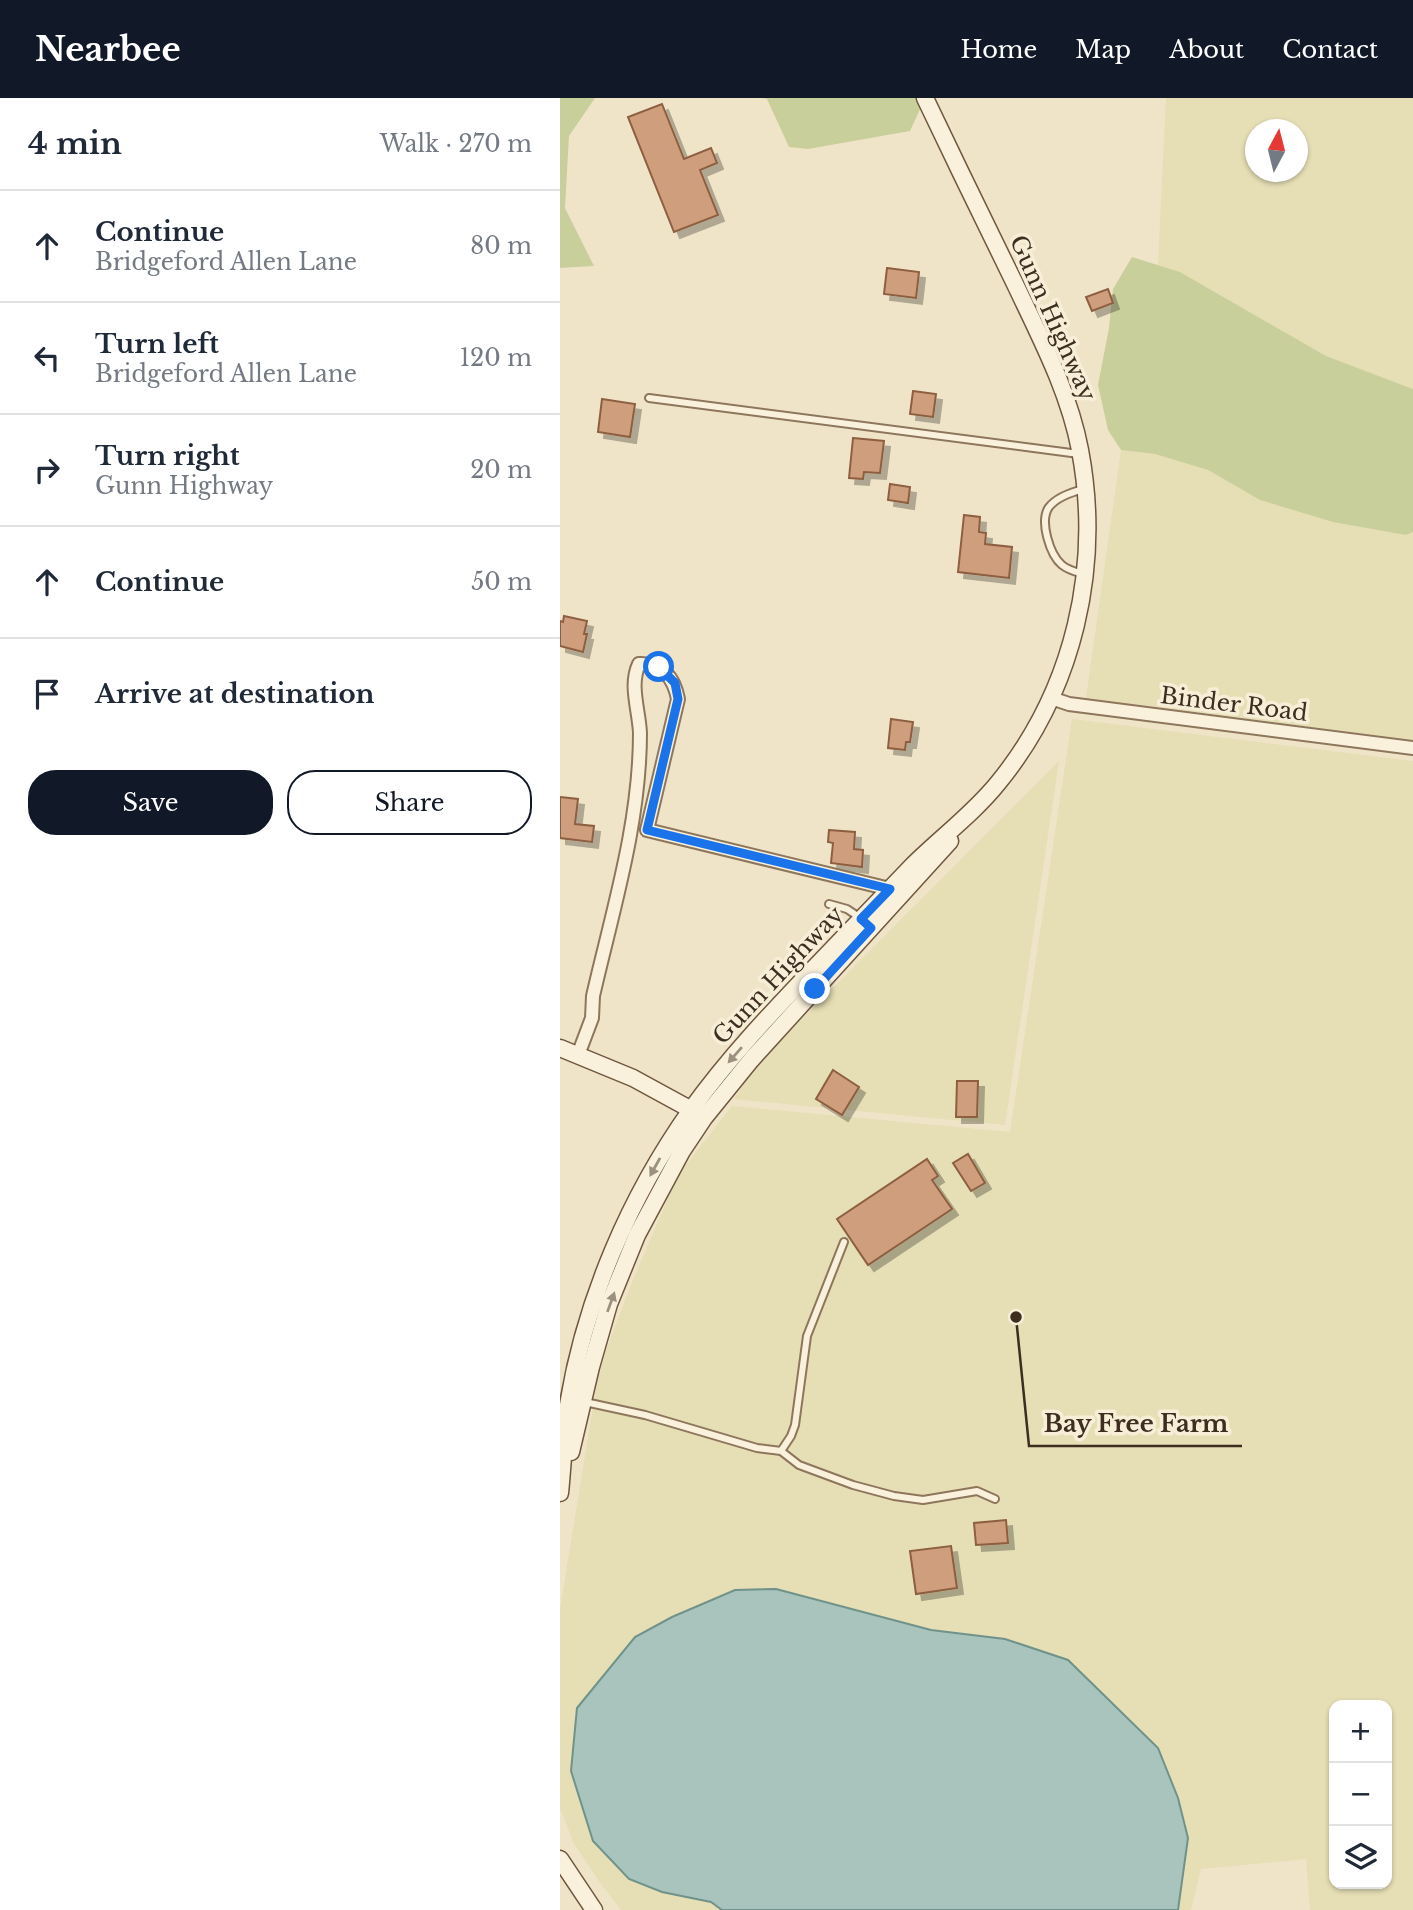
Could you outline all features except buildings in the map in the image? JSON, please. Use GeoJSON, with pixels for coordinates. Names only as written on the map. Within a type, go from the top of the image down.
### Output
{"type":"FeatureCollection","features":[{"type":"Feature","properties":{"kind":"main road","name":"Gunn Highway"},"geometry":{"type":"LineString","coordinates":[[560,1491],[566,1381],[616,1246],[656,1166],[698,1113],[757,1029],[866,924],[890,889],[929,849],[973,811],[1015,761],[1051,698],[1072,640],[1085,575],[1088,540],[1086,488],[1072,417],[1046,350],[925,98]]}},
{"type":"Feature","properties":{"kind":"main road"},"geometry":{"type":"LineString","coordinates":[[866,924],[939,856],[973,811]]}},
{"type":"Feature","properties":{"kind":"main road"},"geometry":{"type":"LineString","coordinates":[[560,1048],[633,1078],[698,1113],[637,1235],[600,1334],[560,1491]]}},
{"type":"Feature","properties":{"kind":"main road"},"geometry":{"type":"LineString","coordinates":[[560,1859],[594,1910]]}},
{"type":"Feature","properties":{"kind":"street"},"geometry":{"type":"LineString","coordinates":[[578,1055],[592,1017],[593,996],[628,854],[638,787],[640,731],[635,673],[639,664],[659,667],[675,683],[678,699],[647,830],[890,889]]}},
{"type":"Feature","properties":{"kind":"street","name":"Binder Road"},"geometry":{"type":"LineString","coordinates":[[1051,698],[1069,704],[1413,748]]}},
{"type":"Feature","properties":{"kind":"lane"},"geometry":{"type":"LineString","coordinates":[[649,398],[1081,454]]}},
{"type":"Feature","properties":{"kind":"lane"},"geometry":{"type":"LineString","coordinates":[[1085,575],[1059,563],[1050,542],[1045,514],[1060,498],[1086,488]]}},
{"type":"Feature","properties":{"kind":"lane"},"geometry":{"type":"LineString","coordinates":[[829,904],[847,909],[866,924]]}},
{"type":"Feature","properties":{"kind":"lane"},"geometry":{"type":"LineString","coordinates":[[781,1451],[795,1425],[807,1336],[844,1242]]}},
{"type":"Feature","properties":{"kind":"lane"},"geometry":{"type":"LineString","coordinates":[[583,1402],[645,1415],[757,1448],[781,1451],[799,1465],[853,1485],[894,1496],[923,1500],[977,1491],[995,1499]]}},
{"type":"Feature","properties":{"kind":"shaded area"},"geometry":{"type":"Polygon","coordinates":[[[1166,98],[1413,98],[1413,389],[1326,356],[1180,272],[1158,265],[1166,98]]]}},
{"type":"Feature","properties":{"kind":"shaded area"},"geometry":{"type":"Polygon","coordinates":[[[1121,450],[1155,454],[1208,470],[1260,500],[1406,535],[1413,532],[1413,740],[1086,698],[1121,450]]]}},
{"type":"Feature","properties":{"kind":"shaded area"},"geometry":{"type":"Polygon","coordinates":[[[1072,719],[1413,761],[1413,1910],[1310,1910],[1306,1859],[1201,1869],[1191,1910],[621,1910],[574,1844],[560,1808],[560,1609],[596,1388],[605,1353],[678,1175],[732,1106],[1010,1132],[1072,719]]]}},
{"type":"Feature","properties":{"kind":"shaded area"},"geometry":{"type":"Polygon","coordinates":[[[1059,761],[1005,1125],[734,1099],[755,1066],[1059,761]]]}},
{"type":"Feature","properties":{"kind":"green space"},"geometry":{"type":"Polygon","coordinates":[[[560,98],[595,98],[569,136],[565,208],[594,266],[560,268],[560,98]]]}},
{"type":"Feature","properties":{"kind":"green space"},"geometry":{"type":"Polygon","coordinates":[[[762,98],[916,98],[921,107],[910,131],[808,149],[789,147],[767,99],[762,98]]]}},
{"type":"Feature","properties":{"kind":"green space"},"geometry":{"type":"Polygon","coordinates":[[[1132,257],[1180,272],[1326,356],[1413,389],[1413,532],[1406,535],[1333,522],[1260,500],[1208,470],[1155,454],[1121,450],[1108,430],[1098,385],[1113,289],[1132,257]]]}},
{"type":"Feature","properties":{"kind":"water"},"geometry":{"type":"Polygon","coordinates":[[[776,1589],[931,1630],[1005,1639],[1068,1660],[1158,1748],[1178,1798],[1188,1838],[1178,1910],[722,1910],[711,1902],[662,1892],[629,1879],[593,1841],[571,1771],[577,1708],[635,1637],[672,1617],[735,1590],[776,1589]]]}},
{"type":"Feature","properties":{"kind":"place","name":"Bay Free Farm"},"geometry":{"type":"Point","coordinates":[1016,1317]}},
{"type":"Feature","properties":{"kind":"route"},"geometry":{"type":"LineString","coordinates":[[659,667],[675,683],[678,699],[647,830],[890,889],[861,919],[871,928],[815,989]]}}]}
